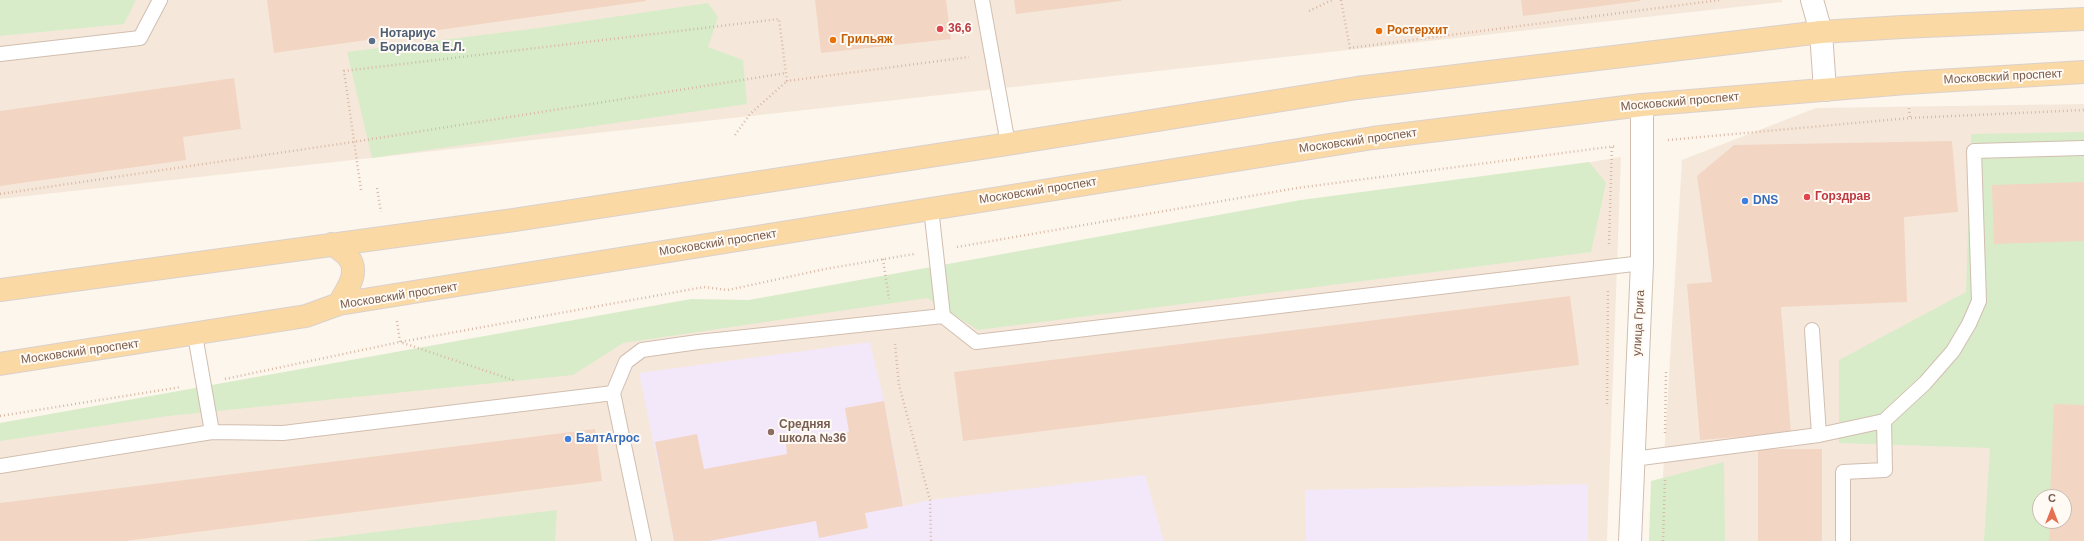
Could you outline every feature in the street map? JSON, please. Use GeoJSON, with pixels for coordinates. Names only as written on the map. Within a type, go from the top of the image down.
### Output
{"type":"FeatureCollection","features":[{"type":"Feature","properties":{"kind":"main road"},"geometry":{"type":"LineString","coordinates":[[0,290],[514,220],[1008,144],[1357,88],[1821,32],[2084,19]]}},
{"type":"Feature","properties":{"kind":"main road","name":"Московский проспект"},"geometry":{"type":"LineString","coordinates":[[0,364],[195,335],[306,316],[339,304],[1373,138],[1642,105],[1906,83],[2084,72]]}},
{"type":"Feature","properties":{"kind":"main road"},"geometry":{"type":"LineString","coordinates":[[332,244],[349,258],[353,268],[353,280],[339,304]]}},
{"type":"Feature","properties":{"kind":"street"},"geometry":{"type":"LineString","coordinates":[[1812,0],[1821,32],[1825,90]]}},
{"type":"Feature","properties":{"kind":"street","name":"улица Грига"},"geometry":{"type":"LineString","coordinates":[[1630,541],[1642,263],[1642,105]]}},
{"type":"Feature","properties":{"kind":"lane"},"geometry":{"type":"LineString","coordinates":[[0,54],[140,38],[160,0]]}},
{"type":"Feature","properties":{"kind":"lane"},"geometry":{"type":"LineString","coordinates":[[982,0],[1008,144]]}},
{"type":"Feature","properties":{"kind":"lane"},"geometry":{"type":"LineString","coordinates":[[1633,460],[1819,434],[1884,421],[1925,383],[1953,351],[1969,324],[1978,300],[1974,151],[2084,148]]}},
{"type":"Feature","properties":{"kind":"lane"},"geometry":{"type":"LineString","coordinates":[[931,208],[943,316]]}},
{"type":"Feature","properties":{"kind":"lane"},"geometry":{"type":"LineString","coordinates":[[644,541],[613,393],[626,362],[642,350],[698,342],[943,316],[976,342],[1642,263]]}},
{"type":"Feature","properties":{"kind":"lane"},"geometry":{"type":"LineString","coordinates":[[1812,330],[1819,434]]}},
{"type":"Feature","properties":{"kind":"lane"},"geometry":{"type":"LineString","coordinates":[[195,335],[212,432]]}},
{"type":"Feature","properties":{"kind":"lane"},"geometry":{"type":"LineString","coordinates":[[0,466],[212,432],[283,433],[613,393]]}},
{"type":"Feature","properties":{"kind":"lane"},"geometry":{"type":"LineString","coordinates":[[1843,541],[1843,472],[1885,470],[1884,421]]}},
{"type":"Feature","properties":{"kind":"path"},"geometry":{"type":"LineString","coordinates":[[1309,11],[1332,0]]}},
{"type":"Feature","properties":{"kind":"path"},"geometry":{"type":"LineString","coordinates":[[1341,0],[1350,48],[1720,0]]}},
{"type":"Feature","properties":{"kind":"path"},"geometry":{"type":"LineString","coordinates":[[360,190],[344,71],[779,19],[787,81]]}},
{"type":"Feature","properties":{"kind":"path"},"geometry":{"type":"LineString","coordinates":[[736,135],[750,114],[787,81],[992,54]]}},
{"type":"Feature","properties":{"kind":"path"},"geometry":{"type":"LineString","coordinates":[[0,194],[353,142],[786,73]]}},
{"type":"Feature","properties":{"kind":"path"},"geometry":{"type":"LineString","coordinates":[[0,416],[203,383],[400,342],[704,287],[728,290],[825,269],[1296,188],[1642,142],[1910,118],[2084,110]]}},
{"type":"Feature","properties":{"kind":"path"},"geometry":{"type":"LineString","coordinates":[[1607,408],[1608,267],[1612,146]]}},
{"type":"Feature","properties":{"kind":"path"},"geometry":{"type":"LineString","coordinates":[[377,188],[385,237]]}},
{"type":"Feature","properties":{"kind":"path"},"geometry":{"type":"LineString","coordinates":[[883,259],[893,321],[899,385],[930,500],[931,541]]}},
{"type":"Feature","properties":{"kind":"path"},"geometry":{"type":"LineString","coordinates":[[393,296],[400,342]]}},
{"type":"Feature","properties":{"kind":"path"},"geometry":{"type":"LineString","coordinates":[[400,342],[517,381]]}},
{"type":"Feature","properties":{"kind":"shaded area"},"geometry":{"type":"Polygon","coordinates":[[[0,0],[1782,0],[1782,2],[0,199],[0,0]]]}},
{"type":"Feature","properties":{"kind":"shaded area"},"geometry":{"type":"Polygon","coordinates":[[[2084,104],[2084,541],[1659,541],[1682,160],[1816,108],[2084,104]]]}},
{"type":"Feature","properties":{"kind":"shaded area"},"geometry":{"type":"Polygon","coordinates":[[[1621,157],[1607,541],[0,541],[0,423],[1621,157]]]}},
{"type":"Feature","properties":{"kind":"shaded area","name":"Средняя школа №36"},"geometry":{"type":"Polygon","coordinates":[[[870,342],[884,401],[904,506],[930,500],[1145,475],[1164,541],[674,541],[639,373],[870,342]]]}},
{"type":"Feature","properties":{"kind":"shaded area"},"geometry":{"type":"Polygon","coordinates":[[[1588,484],[1588,541],[1306,541],[1305,490],[1588,484]]]}},
{"type":"Feature","properties":{"kind":"green space"},"geometry":{"type":"Polygon","coordinates":[[[0,0],[136,0],[124,24],[0,36],[0,0]]]}},
{"type":"Feature","properties":{"kind":"green space"},"geometry":{"type":"Polygon","coordinates":[[[708,3],[718,17],[708,47],[743,60],[747,104],[372,158],[347,52],[538,28],[708,3]]]}},
{"type":"Feature","properties":{"kind":"green space"},"geometry":{"type":"Polygon","coordinates":[[[2084,132],[2084,541],[1984,541],[1990,448],[1839,443],[1839,360],[1966,292],[1971,134],[2084,132]]]}},
{"type":"Feature","properties":{"kind":"green space"},"geometry":{"type":"Polygon","coordinates":[[[1589,162],[1606,183],[1591,252],[978,330],[927,298],[623,343],[573,375],[168,416],[0,441],[0,423],[691,299],[749,300],[1301,200],[1589,162]]]}},
{"type":"Feature","properties":{"kind":"green space"},"geometry":{"type":"Polygon","coordinates":[[[1724,462],[1725,541],[1649,541],[1651,481],[1724,462]]]}},
{"type":"Feature","properties":{"kind":"green space"},"geometry":{"type":"Polygon","coordinates":[[[557,510],[555,541],[303,541],[557,510]]]}},
{"type":"Feature","properties":{"kind":"building"},"geometry":{"type":"Polygon","coordinates":[[[267,0],[646,0],[646,1],[274,53],[267,0]]]}},
{"type":"Feature","properties":{"kind":"building"},"geometry":{"type":"Polygon","coordinates":[[[815,0],[946,0],[951,39],[821,53],[815,0]]]}},
{"type":"Feature","properties":{"kind":"building"},"geometry":{"type":"Polygon","coordinates":[[[1014,0],[1121,0],[1121,1],[1016,14],[1014,0]]]}},
{"type":"Feature","properties":{"kind":"building"},"geometry":{"type":"Polygon","coordinates":[[[1521,0],[1640,0],[1640,1],[1523,16],[1521,0]]]}},
{"type":"Feature","properties":{"kind":"building"},"geometry":{"type":"Polygon","coordinates":[[[234,78],[241,129],[183,137],[186,160],[0,186],[0,111],[234,78]]]}},
{"type":"Feature","properties":{"kind":"building"},"geometry":{"type":"Polygon","coordinates":[[[1952,141],[1958,212],[1904,217],[1907,302],[1781,307],[1791,433],[1700,440],[1687,284],[1712,282],[1697,176],[1734,145],[1952,141]]]}},
{"type":"Feature","properties":{"kind":"building"},"geometry":{"type":"Polygon","coordinates":[[[2084,182],[2084,241],[1994,244],[1992,185],[2084,182]]]}},
{"type":"Feature","properties":{"kind":"building"},"geometry":{"type":"Polygon","coordinates":[[[1570,296],[1579,365],[963,441],[954,372],[1570,296]]]}},
{"type":"Feature","properties":{"kind":"building"},"geometry":{"type":"Polygon","coordinates":[[[884,401],[903,506],[865,513],[868,528],[819,538],[816,521],[709,541],[674,541],[655,442],[697,434],[704,469],[787,454],[786,444],[849,432],[845,408],[884,401]]]}},
{"type":"Feature","properties":{"kind":"building"},"geometry":{"type":"Polygon","coordinates":[[[2054,404],[2084,405],[2084,541],[2049,541],[2050,529],[2072,529],[2072,489],[2050,489],[2054,404]]]}},
{"type":"Feature","properties":{"kind":"building"},"geometry":{"type":"Polygon","coordinates":[[[595,429],[602,481],[125,541],[0,541],[0,503],[595,429]]]}},
{"type":"Feature","properties":{"kind":"building"},"geometry":{"type":"Polygon","coordinates":[[[1758,449],[1822,449],[1822,541],[1758,541],[1758,449]]]}},
{"type":"Feature","properties":{"kind":"place","name":"36,6"},"geometry":{"type":"Point","coordinates":[940,29]}},
{"type":"Feature","properties":{"kind":"place","name":"Ростерхит"},"geometry":{"type":"Point","coordinates":[1379,31]}},
{"type":"Feature","properties":{"kind":"place","name":"Грильяж"},"geometry":{"type":"Point","coordinates":[833,40]}},
{"type":"Feature","properties":{"kind":"place","name":"Нотариус Борисова Е.Л."},"geometry":{"type":"Point","coordinates":[372,41]}},
{"type":"Feature","properties":{"kind":"place","name":"Горздрав"},"geometry":{"type":"Point","coordinates":[1807,197]}},
{"type":"Feature","properties":{"kind":"place","name":"DNS"},"geometry":{"type":"Point","coordinates":[1745,201]}},
{"type":"Feature","properties":{"kind":"place","name":"Средняя школа №36"},"geometry":{"type":"Point","coordinates":[771,432]}},
{"type":"Feature","properties":{"kind":"place","name":"БалтАгрос"},"geometry":{"type":"Point","coordinates":[568,439]}}]}
